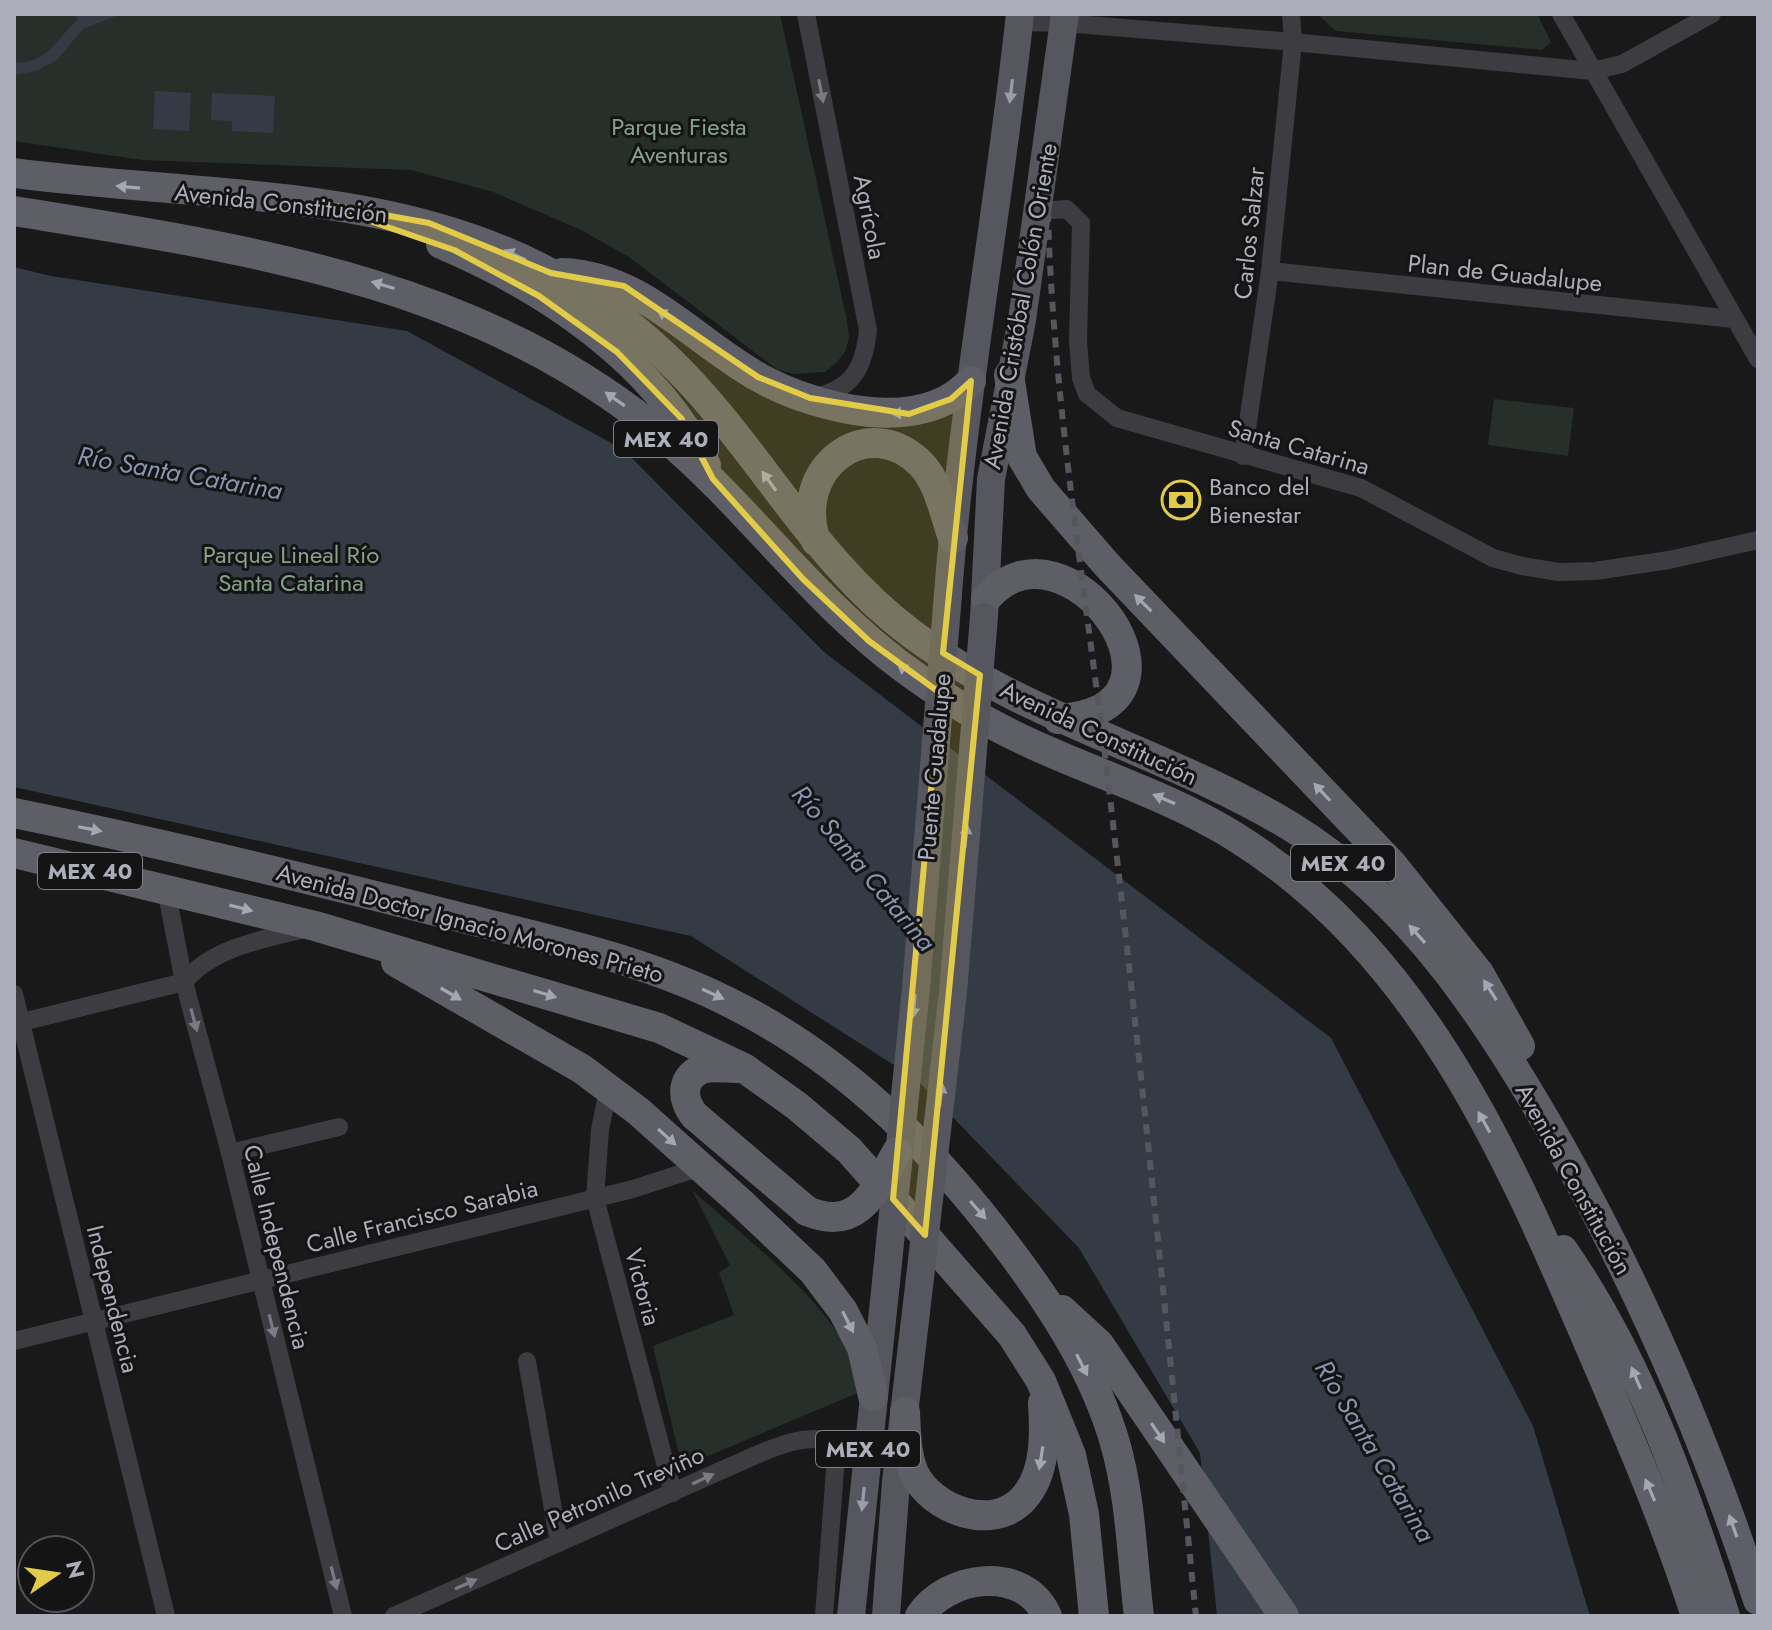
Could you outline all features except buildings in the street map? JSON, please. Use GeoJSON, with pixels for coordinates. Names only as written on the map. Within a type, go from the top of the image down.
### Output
{"type":"FeatureCollection","features":[{"type":"Feature","properties":{"kind":"highway","name":"Avenida Constitución"},"geometry":{"type":"LineString","coordinates":[[14,173],[113,186],[318,203],[429,223],[508,251],[551,273],[607,308],[670,361],[725,421],[816,543],[866,594],[914,635],[1058,719],[1283,821],[1351,869],[1410,926],[1445,968],[1486,1023],[1541,1113],[1599,1218],[1668,1363],[1714,1471],[1758,1600]]}},
{"type":"Feature","properties":{"kind":"highway"},"geometry":{"type":"LineString","coordinates":[[318,203],[410,231],[454,250],[518,284],[579,323],[617,352],[681,418],[713,479]]}},
{"type":"Feature","properties":{"kind":"highway","name":"Avenida Constitución"},"geometry":{"type":"LineString","coordinates":[[14,211],[361,278],[447,308],[576,373],[617,400],[713,479],[834,611],[904,669],[1019,738],[1181,806],[1233,835],[1288,873],[1334,913],[1378,959],[1433,1030],[1521,1191],[1672,1542],[1696,1616]]}},
{"type":"Feature","properties":{"kind":"highway"},"geometry":{"type":"LineString","coordinates":[[551,273],[580,273],[624,286],[758,377],[810,398],[858,409],[909,414],[951,399],[971,381]]}},
{"type":"Feature","properties":{"kind":"highway"},"geometry":{"type":"LineString","coordinates":[[1009,375],[1022,457],[1041,489],[1107,565],[1392,864],[1451,935],[1479,973],[1514,1032],[1541,1113]]}},
{"type":"Feature","properties":{"kind":"highway"},"geometry":{"type":"LineString","coordinates":[[816,543],[809,514],[818,477],[835,457],[872,445],[909,454],[928,472],[953,538]]}},
{"type":"Feature","properties":{"kind":"highway"},"geometry":{"type":"LineString","coordinates":[[985,608],[998,585],[1012,577],[1043,574],[1087,593],[1110,617],[1124,647],[1127,663],[1122,690],[1098,713],[1058,719]]}},
{"type":"Feature","properties":{"kind":"highway","name":"Avenida Doctor Ignacio Morones Prieto"},"geometry":{"type":"LineString","coordinates":[[14,813],[204,852],[627,961],[704,990],[776,1028],[871,1097],[938,1164],[1044,1296],[1099,1399],[1115,1444],[1139,1616]]}},
{"type":"Feature","properties":{"kind":"highway","name":"Avenida Doctor Ignacio Morones Prieto"},"geometry":{"type":"LineString","coordinates":[[14,853],[315,926],[659,1028],[744,1068],[797,1106],[849,1150],[1012,1335],[1041,1381],[1071,1455],[1084,1514],[1094,1616]]}},
{"type":"Feature","properties":{"kind":"highway"},"geometry":{"type":"LineString","coordinates":[[359,941],[539,1042],[638,1111],[813,1271],[843,1311],[862,1348],[873,1396]]}},
{"type":"Feature","properties":{"kind":"highway"},"geometry":{"type":"LineString","coordinates":[[744,1068],[712,1067],[696,1072],[686,1085],[686,1103],[695,1116],[807,1211],[832,1218],[860,1208],[897,1152]]}},
{"type":"Feature","properties":{"kind":"highway"},"geometry":{"type":"LineString","coordinates":[[1521,1191],[1590,1290],[1621,1342],[1675,1468],[1725,1616]]}},
{"type":"Feature","properties":{"kind":"highway"},"geometry":{"type":"LineString","coordinates":[[1044,1296],[1099,1344],[1284,1616]]}},
{"type":"Feature","properties":{"kind":"highway"},"geometry":{"type":"LineString","coordinates":[[905,1412],[913,1470],[931,1497],[959,1513],[1004,1511],[1026,1497],[1039,1472],[1044,1423],[1041,1381]]}},
{"type":"Feature","properties":{"kind":"highway"},"geometry":{"type":"LineString","coordinates":[[920,1616],[932,1600],[950,1589],[999,1580],[1033,1595],[1047,1616]]}},
{"type":"Feature","properties":{"kind":"main road","name":"Avenida Cristóbal Colón Oriente"},"geometry":{"type":"LineString","coordinates":[[953,538],[959,457],[1020,18]]}},
{"type":"Feature","properties":{"kind":"main road","name":"Avenida Cristóbal Colón Oriente"},"geometry":{"type":"LineString","coordinates":[[985,608],[991,479],[1022,320],[1065,18]]}},
{"type":"Feature","properties":{"kind":"main road","name":"Puente Guadalupe"},"geometry":{"type":"LineString","coordinates":[[873,1396],[916,988],[953,538]]}},
{"type":"Feature","properties":{"kind":"main road","name":"Puente Guadalupe"},"geometry":{"type":"LineString","coordinates":[[905,1412],[953,992],[985,608]]}},
{"type":"Feature","properties":{"kind":"main road","name":"MEX 40"},"geometry":{"type":"LineString","coordinates":[[851,1616],[873,1396]]}},
{"type":"Feature","properties":{"kind":"main road","name":"MEX 40"},"geometry":{"type":"LineString","coordinates":[[886,1616],[905,1412]]}},
{"type":"Feature","properties":{"kind":"street","name":"Agrícola"},"geometry":{"type":"LineString","coordinates":[[806,14],[868,330],[865,358],[851,381],[824,395],[810,398]]}},
{"type":"Feature","properties":{"kind":"street","name":"Carlos Salzar"},"geometry":{"type":"LineString","coordinates":[[1243,456],[1270,271],[1293,42],[1291,14]]}},
{"type":"Feature","properties":{"kind":"street"},"geometry":{"type":"LineString","coordinates":[[1561,14],[1758,359]]}},
{"type":"Feature","properties":{"kind":"street"},"geometry":{"type":"LineString","coordinates":[[1020,18],[1065,18],[1592,71],[1622,64],[1712,14]]}},
{"type":"Feature","properties":{"kind":"street","name":"Santa Catarina"},"geometry":{"type":"LineString","coordinates":[[1039,211],[1067,209],[1076,215],[1083,231],[1079,361],[1087,394],[1117,418],[1361,488],[1466,545],[1522,566],[1559,572],[1595,571],[1669,560],[1758,540]]}},
{"type":"Feature","properties":{"kind":"street","name":"Plan de Guadalupe"},"geometry":{"type":"LineString","coordinates":[[1270,271],[1734,319]]}},
{"type":"Feature","properties":{"kind":"street","name":"Calle Independencia"},"geometry":{"type":"LineString","coordinates":[[166,889],[184,982],[230,1153],[343,1616]]}},
{"type":"Feature","properties":{"kind":"street"},"geometry":{"type":"LineString","coordinates":[[18,1023],[184,982],[193,971],[222,953],[315,926]]}},
{"type":"Feature","properties":{"kind":"street","name":"Independencia"},"geometry":{"type":"LineString","coordinates":[[14,994],[18,1023],[166,1616]]}},
{"type":"Feature","properties":{"kind":"street","name":"Victoria"},"geometry":{"type":"LineString","coordinates":[[608,1090],[600,1130],[595,1198],[673,1493]]}},
{"type":"Feature","properties":{"kind":"street"},"geometry":{"type":"LineString","coordinates":[[230,1153],[339,1127]]}},
{"type":"Feature","properties":{"kind":"street","name":"Calle Francisco Sarabia"},"geometry":{"type":"LineString","coordinates":[[14,1341],[595,1198],[701,1167]]}},
{"type":"Feature","properties":{"kind":"street"},"geometry":{"type":"LineString","coordinates":[[527,1361],[559,1543]]}},
{"type":"Feature","properties":{"kind":"street","name":"Calle Petronilo Treviño"},"geometry":{"type":"LineString","coordinates":[[394,1616],[787,1443],[827,1440],[836,1457],[824,1616]]}},
{"type":"Feature","properties":{"kind":"highlighted area"},"geometry":{"type":"Polygon","coordinates":[[[318,203],[429,223],[551,273],[624,286],[758,377],[810,398],[909,414],[951,399],[971,381],[943,653],[980,675],[925,1235],[893,1199],[940,693],[869,641],[803,579],[713,479],[681,418],[617,352],[539,296],[454,250],[318,203]]]}},
{"type":"Feature","properties":{"kind":"green space","name":"Parque Fiesta Aventuras"},"geometry":{"type":"Polygon","coordinates":[[[14,14],[780,14],[847,321],[849,338],[845,352],[825,372],[794,374],[778,370],[629,257],[581,230],[493,192],[411,170],[142,160],[14,141],[14,14]]]}},
{"type":"Feature","properties":{"kind":"green space"},"geometry":{"type":"Polygon","coordinates":[[[1317,14],[1537,14],[1551,42],[1542,50],[1336,31],[1317,14]]]}},
{"type":"Feature","properties":{"kind":"green space"},"geometry":{"type":"Polygon","coordinates":[[[1494,399],[1574,408],[1568,456],[1488,445],[1494,399]]]}},
{"type":"Feature","properties":{"kind":"green space"},"geometry":{"type":"Polygon","coordinates":[[[692,1190],[767,1255],[820,1310],[841,1338],[855,1365],[860,1392],[682,1467],[653,1346],[734,1315],[719,1273],[730,1265],[692,1190]]]}},
{"type":"Feature","properties":{"kind":"water"},"geometry":{"type":"Polygon","coordinates":[[[121,14],[83,29],[57,60],[36,71],[14,75],[14,63],[44,55],[78,19],[74,16],[121,14]]]}},
{"type":"Feature","properties":{"kind":"water"},"geometry":{"type":"Polygon","coordinates":[[[155,91],[191,93],[189,131],[153,129],[155,91]]]}},
{"type":"Feature","properties":{"kind":"water"},"geometry":{"type":"Polygon","coordinates":[[[212,93],[275,96],[273,133],[232,131],[232,121],[211,120],[212,93]]]}},
{"type":"Feature","properties":{"kind":"water","name":"Río Santa Catarina"},"geometry":{"type":"Polygon","coordinates":[[[14,267],[51,276],[407,331],[624,450],[824,652],[1331,1038],[1533,1426],[1590,1616],[1217,1616],[1200,1453],[1079,1248],[916,1079],[691,936],[14,787],[14,267]]]}},
{"type":"Feature","properties":{"kind":"railway"},"geometry":{"type":"LineString","coordinates":[[1054,14],[1048,107],[1048,200],[1059,385],[1129,970],[1196,1616]]}},
{"type":"Feature","properties":{"kind":"place","name":"Banco del Bienestar"},"geometry":{"type":"Point","coordinates":[1181,500]}},
{"type":"Feature","properties":{"kind":"park label","name":"Parque Lineal Río Santa Catarina"},"geometry":{"type":"Point","coordinates":[291,568]}}]}
